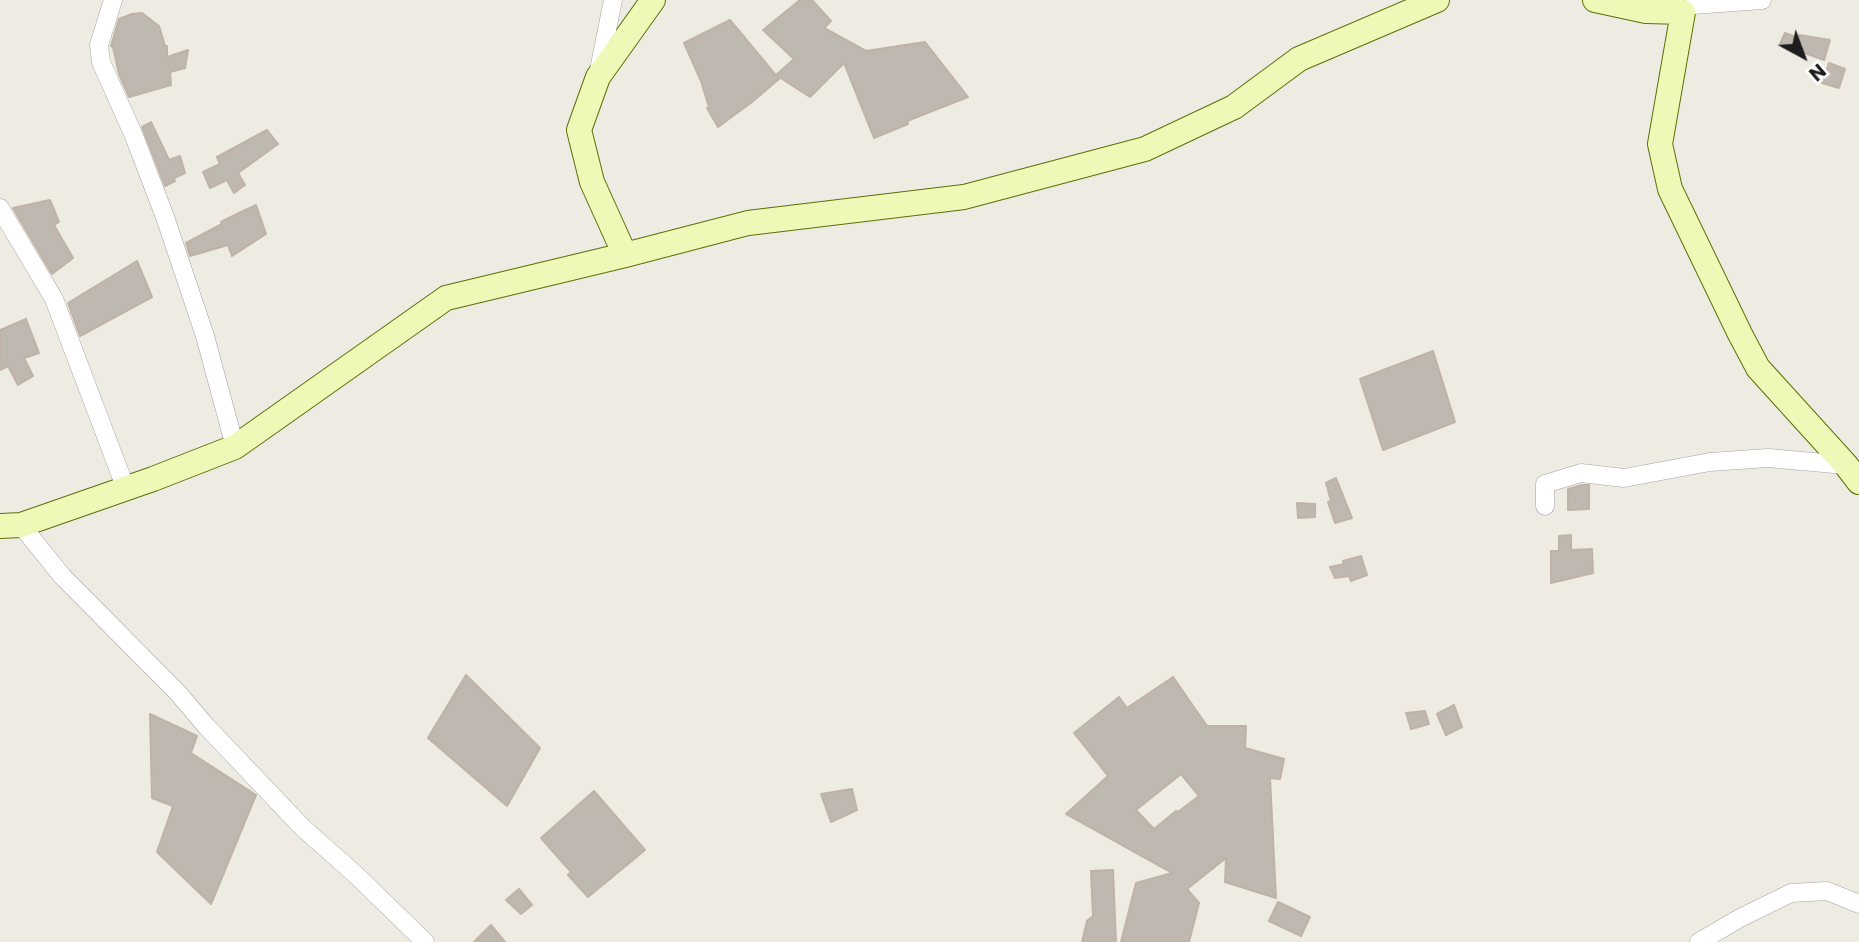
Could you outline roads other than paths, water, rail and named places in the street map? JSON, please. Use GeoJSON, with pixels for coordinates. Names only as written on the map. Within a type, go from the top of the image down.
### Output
{"type":"FeatureCollection","features":[{"type":"Feature","properties":{"kind":"street"},"geometry":{"type":"LineString","coordinates":[[113,0],[99,45],[101,62],[134,136],[165,217],[205,337],[234,447]]}},
{"type":"Feature","properties":{"kind":"street"},"geometry":{"type":"LineString","coordinates":[[613,0],[598,77],[579,130],[592,182],[625,255]]}},
{"type":"Feature","properties":{"kind":"street"},"geometry":{"type":"LineString","coordinates":[[598,77],[653,0]]}},
{"type":"Feature","properties":{"kind":"street"},"geometry":{"type":"LineString","coordinates":[[10,526],[126,489],[234,447],[446,298],[748,223],[964,197],[1145,149],[1234,107],[1299,59],[1437,0]]}},
{"type":"Feature","properties":{"kind":"street"},"geometry":{"type":"LineString","coordinates":[[1595,0],[1646,11],[1762,0]]}},
{"type":"Feature","properties":{"kind":"street"},"geometry":{"type":"LineString","coordinates":[[1688,6],[1660,144],[1670,189],[1758,368],[1853,473]]}},
{"type":"Feature","properties":{"kind":"street"},"geometry":{"type":"LineString","coordinates":[[0,208],[54,299],[126,489]]}},
{"type":"Feature","properties":{"kind":"street"},"geometry":{"type":"LineString","coordinates":[[1545,506],[1545,484],[1581,473],[1624,478],[1710,462],[1768,458],[1853,473]]}},
{"type":"Feature","properties":{"kind":"street"},"geometry":{"type":"LineString","coordinates":[[10,526],[39,550],[178,693],[302,827],[425,942]]}},
{"type":"Feature","properties":{"kind":"street"},"geometry":{"type":"LineString","coordinates":[[1699,942],[1791,893],[1827,891],[1859,904]]}}]}
